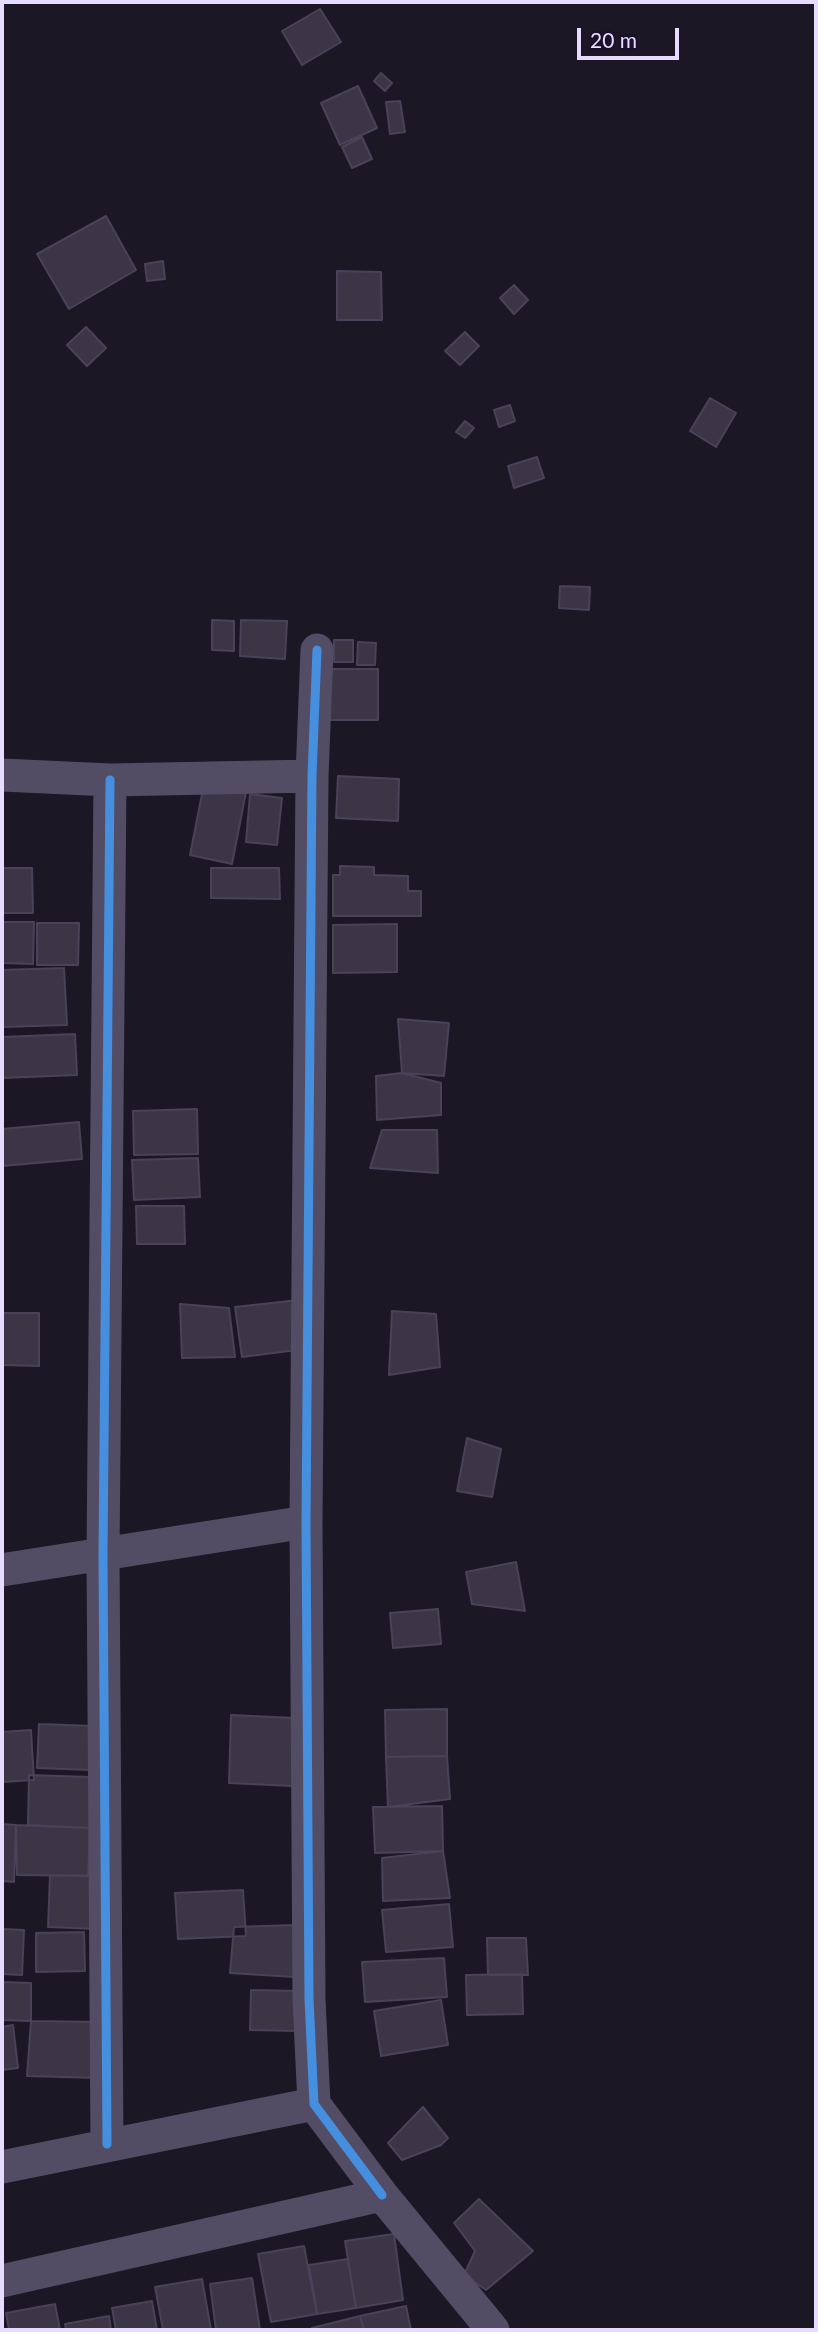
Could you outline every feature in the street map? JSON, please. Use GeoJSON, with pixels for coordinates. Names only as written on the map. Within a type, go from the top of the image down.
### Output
{"type":"FeatureCollection","features":[{"type":"Feature","properties":{"kind":"street"},"geometry":{"type":"LineString","coordinates":[[317,650],[312,776],[306,1522],[309,1999],[314,2104],[382,2195],[493,2330]]}},
{"type":"Feature","properties":{"kind":"street"},"geometry":{"type":"LineString","coordinates":[[2,775],[110,780],[312,776]]}},
{"type":"Feature","properties":{"kind":"street"},"geometry":{"type":"LineString","coordinates":[[107,2144],[103,1556],[110,780]]}},
{"type":"Feature","properties":{"kind":"street"},"geometry":{"type":"LineString","coordinates":[[2,1570],[306,1522]]}},
{"type":"Feature","properties":{"kind":"street"},"geometry":{"type":"LineString","coordinates":[[2,2167],[314,2104]]}},
{"type":"Feature","properties":{"kind":"street"},"geometry":{"type":"LineString","coordinates":[[2,2281],[382,2195]]}},
{"type":"Feature","properties":{"kind":"building"},"geometry":{"type":"Polygon","coordinates":[[[320,9],[341,42],[302,65],[282,31],[320,9]]]}},
{"type":"Feature","properties":{"kind":"building"},"geometry":{"type":"Polygon","coordinates":[[[381,73],[392,83],[385,91],[374,81],[381,73]]]}},
{"type":"Feature","properties":{"kind":"building"},"geometry":{"type":"Polygon","coordinates":[[[358,86],[377,128],[340,145],[321,103],[358,86]]]}},
{"type":"Feature","properties":{"kind":"building"},"geometry":{"type":"Polygon","coordinates":[[[400,101],[405,132],[390,134],[386,102],[400,101]]]}},
{"type":"Feature","properties":{"kind":"building"},"geometry":{"type":"Polygon","coordinates":[[[362,137],[372,159],[352,168],[342,147],[362,137]]]}},
{"type":"Feature","properties":{"kind":"building"},"geometry":{"type":"Polygon","coordinates":[[[106,216],[136,270],[69,309],[37,254],[106,216]]]}},
{"type":"Feature","properties":{"kind":"building"},"geometry":{"type":"Polygon","coordinates":[[[163,261],[165,279],[147,281],[145,264],[163,261]]]}},
{"type":"Feature","properties":{"kind":"building"},"geometry":{"type":"Polygon","coordinates":[[[337,271],[381,272],[382,320],[337,320],[337,271]]]}},
{"type":"Feature","properties":{"kind":"building"},"geometry":{"type":"Polygon","coordinates":[[[514,285],[528,300],[514,314],[500,298],[514,285]]]}},
{"type":"Feature","properties":{"kind":"building"},"geometry":{"type":"Polygon","coordinates":[[[86,327],[106,348],[87,366],[67,345],[86,327]]]}},
{"type":"Feature","properties":{"kind":"building"},"geometry":{"type":"Polygon","coordinates":[[[465,332],[479,346],[460,365],[445,351],[465,332]]]}},
{"type":"Feature","properties":{"kind":"building"},"geometry":{"type":"Polygon","coordinates":[[[710,398],[736,413],[716,447],[690,431],[710,398]]]}},
{"type":"Feature","properties":{"kind":"building"},"geometry":{"type":"Polygon","coordinates":[[[510,405],[515,421],[499,427],[494,410],[510,405]]]}},
{"type":"Feature","properties":{"kind":"building"},"geometry":{"type":"Polygon","coordinates":[[[465,421],[474,428],[465,438],[456,432],[465,421]]]}},
{"type":"Feature","properties":{"kind":"building"},"geometry":{"type":"Polygon","coordinates":[[[537,457],[544,478],[514,488],[508,466],[537,457]]]}},
{"type":"Feature","properties":{"kind":"building"},"geometry":{"type":"Polygon","coordinates":[[[560,586],[590,587],[589,610],[559,608],[560,586]]]}},
{"type":"Feature","properties":{"kind":"building"},"geometry":{"type":"Polygon","coordinates":[[[212,620],[234,621],[234,651],[212,650],[212,620]]]}},
{"type":"Feature","properties":{"kind":"building"},"geometry":{"type":"Polygon","coordinates":[[[241,620],[287,621],[285,659],[240,656],[241,620]]]}},
{"type":"Feature","properties":{"kind":"building"},"geometry":{"type":"Polygon","coordinates":[[[334,640],[353,640],[353,662],[334,662],[334,640]]]}},
{"type":"Feature","properties":{"kind":"building"},"geometry":{"type":"Polygon","coordinates":[[[358,642],[376,643],[375,665],[357,665],[358,642]]]}},
{"type":"Feature","properties":{"kind":"building"},"geometry":{"type":"Polygon","coordinates":[[[330,669],[378,669],[378,720],[330,720],[330,669]]]}},
{"type":"Feature","properties":{"kind":"building"},"geometry":{"type":"Polygon","coordinates":[[[338,776],[399,779],[398,821],[336,818],[338,776]]]}},
{"type":"Feature","properties":{"kind":"building"},"geometry":{"type":"Polygon","coordinates":[[[204,784],[246,792],[232,864],[190,855],[204,784]]]}},
{"type":"Feature","properties":{"kind":"building"},"geometry":{"type":"Polygon","coordinates":[[[250,794],[282,798],[277,845],[246,842],[250,794]]]}},
{"type":"Feature","properties":{"kind":"building"},"geometry":{"type":"Polygon","coordinates":[[[340,866],[374,867],[374,875],[408,876],[408,891],[421,891],[421,916],[333,916],[333,875],[340,875],[340,866]]]}},
{"type":"Feature","properties":{"kind":"building"},"geometry":{"type":"Polygon","coordinates":[[[2,868],[32,868],[33,913],[2,913],[2,868]]]}},
{"type":"Feature","properties":{"kind":"building"},"geometry":{"type":"Polygon","coordinates":[[[211,868],[279,868],[280,899],[211,898],[211,868]]]}},
{"type":"Feature","properties":{"kind":"building"},"geometry":{"type":"Polygon","coordinates":[[[2,922],[34,922],[33,964],[2,963],[2,922]]]}},
{"type":"Feature","properties":{"kind":"building"},"geometry":{"type":"Polygon","coordinates":[[[37,923],[79,923],[78,965],[37,965],[37,923]]]}},
{"type":"Feature","properties":{"kind":"building"},"geometry":{"type":"Polygon","coordinates":[[[397,924],[397,972],[333,973],[333,925],[397,924]]]}},
{"type":"Feature","properties":{"kind":"building"},"geometry":{"type":"Polygon","coordinates":[[[64,968],[67,1025],[2,1027],[2,970],[64,968]]]}},
{"type":"Feature","properties":{"kind":"building"},"geometry":{"type":"Polygon","coordinates":[[[398,1019],[449,1023],[444,1076],[402,1073],[398,1019]]]}},
{"type":"Feature","properties":{"kind":"building"},"geometry":{"type":"Polygon","coordinates":[[[75,1034],[77,1075],[2,1078],[2,1037],[75,1034]]]}},
{"type":"Feature","properties":{"kind":"building"},"geometry":{"type":"Polygon","coordinates":[[[402,1073],[441,1083],[441,1115],[377,1120],[376,1076],[402,1073]]]}},
{"type":"Feature","properties":{"kind":"building"},"geometry":{"type":"Polygon","coordinates":[[[197,1109],[198,1154],[134,1155],[133,1111],[197,1109]]]}},
{"type":"Feature","properties":{"kind":"building"},"geometry":{"type":"Polygon","coordinates":[[[79,1122],[82,1159],[2,1166],[2,1129],[79,1122]]]}},
{"type":"Feature","properties":{"kind":"building"},"geometry":{"type":"Polygon","coordinates":[[[382,1130],[437,1130],[438,1173],[370,1168],[382,1130]]]}},
{"type":"Feature","properties":{"kind":"building"},"geometry":{"type":"Polygon","coordinates":[[[198,1158],[200,1197],[134,1200],[132,1160],[198,1158]]]}},
{"type":"Feature","properties":{"kind":"building"},"geometry":{"type":"Polygon","coordinates":[[[136,1206],[184,1206],[185,1244],[137,1244],[136,1206]]]}},
{"type":"Feature","properties":{"kind":"building"},"geometry":{"type":"Polygon","coordinates":[[[299,1300],[305,1349],[242,1357],[235,1307],[299,1300]]]}},
{"type":"Feature","properties":{"kind":"building"},"geometry":{"type":"Polygon","coordinates":[[[180,1304],[229,1308],[235,1357],[182,1358],[180,1304]]]}},
{"type":"Feature","properties":{"kind":"building"},"geometry":{"type":"Polygon","coordinates":[[[392,1311],[436,1314],[440,1367],[389,1375],[392,1311]]]}},
{"type":"Feature","properties":{"kind":"building"},"geometry":{"type":"Polygon","coordinates":[[[2,1313],[39,1313],[39,1366],[2,1365],[2,1313]]]}},
{"type":"Feature","properties":{"kind":"building"},"geometry":{"type":"Polygon","coordinates":[[[467,1438],[501,1449],[492,1497],[457,1491],[467,1438]]]}},
{"type":"Feature","properties":{"kind":"building"},"geometry":{"type":"Polygon","coordinates":[[[516,1562],[525,1611],[472,1604],[466,1572],[516,1562]]]}},
{"type":"Feature","properties":{"kind":"building"},"geometry":{"type":"Polygon","coordinates":[[[438,1609],[441,1644],[393,1648],[390,1613],[438,1609]]]}},
{"type":"Feature","properties":{"kind":"building"},"geometry":{"type":"Polygon","coordinates":[[[447,1709],[447,1756],[386,1757],[385,1710],[447,1709]]]}},
{"type":"Feature","properties":{"kind":"building"},"geometry":{"type":"Polygon","coordinates":[[[231,1715],[316,1719],[314,1787],[229,1783],[231,1715]]]}},
{"type":"Feature","properties":{"kind":"building"},"geometry":{"type":"Polygon","coordinates":[[[39,1724],[93,1726],[91,1770],[37,1768],[39,1724]]]}},
{"type":"Feature","properties":{"kind":"building"},"geometry":{"type":"Polygon","coordinates":[[[31,1730],[34,1780],[2,1782],[2,1732],[31,1730]]]}},
{"type":"Feature","properties":{"kind":"building"},"geometry":{"type":"Polygon","coordinates":[[[447,1756],[450,1799],[388,1807],[386,1757],[447,1756]]]}},
{"type":"Feature","properties":{"kind":"building"},"geometry":{"type":"Polygon","coordinates":[[[29,1775],[91,1777],[90,1828],[28,1825],[29,1775]]]}},
{"type":"Feature","properties":{"kind":"building"},"geometry":{"type":"Polygon","coordinates":[[[442,1806],[443,1851],[375,1853],[373,1807],[442,1806]]]}},
{"type":"Feature","properties":{"kind":"building"},"geometry":{"type":"Polygon","coordinates":[[[2,1824],[16,1825],[14,1882],[2,1881],[2,1824]]]}},
{"type":"Feature","properties":{"kind":"building"},"geometry":{"type":"Polygon","coordinates":[[[16,1825],[90,1828],[88,1876],[17,1875],[16,1825]]]}},
{"type":"Feature","properties":{"kind":"building"},"geometry":{"type":"Polygon","coordinates":[[[443,1851],[450,1898],[383,1901],[382,1858],[443,1851]]]}},
{"type":"Feature","properties":{"kind":"building"},"geometry":{"type":"Polygon","coordinates":[[[50,1875],[99,1876],[97,1929],[48,1927],[50,1875]]]}},
{"type":"Feature","properties":{"kind":"building"},"geometry":{"type":"Polygon","coordinates":[[[243,1890],[246,1936],[178,1939],[175,1893],[243,1890]]]}},
{"type":"Feature","properties":{"kind":"building"},"geometry":{"type":"Polygon","coordinates":[[[449,1904],[453,1947],[386,1952],[382,1910],[449,1904]]]}},
{"type":"Feature","properties":{"kind":"building"},"geometry":{"type":"Polygon","coordinates":[[[295,1925],[294,1977],[230,1973],[234,1927],[295,1925]]]}},
{"type":"Feature","properties":{"kind":"building"},"geometry":{"type":"Polygon","coordinates":[[[2,1929],[24,1930],[22,1975],[2,1974],[2,1929]]]}},
{"type":"Feature","properties":{"kind":"building"},"geometry":{"type":"Polygon","coordinates":[[[84,1932],[85,1971],[36,1972],[36,1933],[84,1932]]]}},
{"type":"Feature","properties":{"kind":"building"},"geometry":{"type":"Polygon","coordinates":[[[487,1938],[526,1938],[528,1975],[488,1975],[487,1938]]]}},
{"type":"Feature","properties":{"kind":"building"},"geometry":{"type":"Polygon","coordinates":[[[444,1958],[447,1997],[365,2002],[362,1962],[444,1958]]]}},
{"type":"Feature","properties":{"kind":"building"},"geometry":{"type":"Polygon","coordinates":[[[522,1974],[523,2014],[467,2015],[466,1975],[522,1974]]]}},
{"type":"Feature","properties":{"kind":"building"},"geometry":{"type":"Polygon","coordinates":[[[2,1982],[31,1983],[31,2021],[2,2020],[2,1982]]]}},
{"type":"Feature","properties":{"kind":"building"},"geometry":{"type":"Polygon","coordinates":[[[251,1990],[300,1991],[299,2031],[250,2030],[251,1990]]]}},
{"type":"Feature","properties":{"kind":"building"},"geometry":{"type":"Polygon","coordinates":[[[441,2000],[448,2045],[381,2056],[374,2011],[441,2000]]]}},
{"type":"Feature","properties":{"kind":"building"},"geometry":{"type":"Polygon","coordinates":[[[31,2021],[100,2022],[97,2078],[27,2076],[31,2021]]]}},
{"type":"Feature","properties":{"kind":"building"},"geometry":{"type":"Polygon","coordinates":[[[13,2025],[18,2068],[2,2070],[2,2027],[13,2025]]]}},
{"type":"Feature","properties":{"kind":"building"},"geometry":{"type":"Polygon","coordinates":[[[423,2107],[448,2138],[441,2145],[402,2160],[388,2143],[423,2107]]]}},
{"type":"Feature","properties":{"kind":"building"},"geometry":{"type":"Polygon","coordinates":[[[479,2199],[533,2251],[486,2290],[464,2275],[475,2251],[454,2223],[479,2199]]]}},
{"type":"Feature","properties":{"kind":"building"},"geometry":{"type":"Polygon","coordinates":[[[394,2234],[403,2300],[356,2308],[345,2241],[394,2234]]]}},
{"type":"Feature","properties":{"kind":"building"},"geometry":{"type":"Polygon","coordinates":[[[304,2246],[317,2314],[271,2322],[258,2254],[304,2246]]]}},
{"type":"Feature","properties":{"kind":"building"},"geometry":{"type":"Polygon","coordinates":[[[348,2259],[356,2308],[317,2314],[309,2265],[348,2259]]]}},
{"type":"Feature","properties":{"kind":"building"},"geometry":{"type":"Polygon","coordinates":[[[252,2278],[260,2330],[216,2330],[210,2284],[252,2278]]]}},
{"type":"Feature","properties":{"kind":"building"},"geometry":{"type":"Polygon","coordinates":[[[202,2279],[211,2330],[163,2330],[155,2287],[202,2279]]]}},
{"type":"Feature","properties":{"kind":"building"},"geometry":{"type":"Polygon","coordinates":[[[152,2301],[157,2330],[116,2330],[112,2308],[152,2301]]]}},
{"type":"Feature","properties":{"kind":"building"},"geometry":{"type":"Polygon","coordinates":[[[55,2304],[60,2330],[9,2330],[6,2313],[55,2304]]]}},
{"type":"Feature","properties":{"kind":"building"},"geometry":{"type":"Polygon","coordinates":[[[406,2306],[411,2330],[364,2330],[360,2316],[406,2306]]]}},
{"type":"Feature","properties":{"kind":"building"},"geometry":{"type":"Polygon","coordinates":[[[109,2316],[111,2330],[66,2330],[65,2324],[109,2316]]]}},
{"type":"Feature","properties":{"kind":"building"},"geometry":{"type":"Polygon","coordinates":[[[360,2316],[364,2330],[312,2328],[360,2316]]]}},
{"type":"Feature","properties":{"kind":"cycle path"},"geometry":{"type":"LineString","coordinates":[[317,650],[312,776],[306,1522],[309,1999],[314,2104],[382,2195]]}},
{"type":"Feature","properties":{"kind":"cycle path"},"geometry":{"type":"LineString","coordinates":[[107,2144],[103,1556],[110,780]]}}]}
